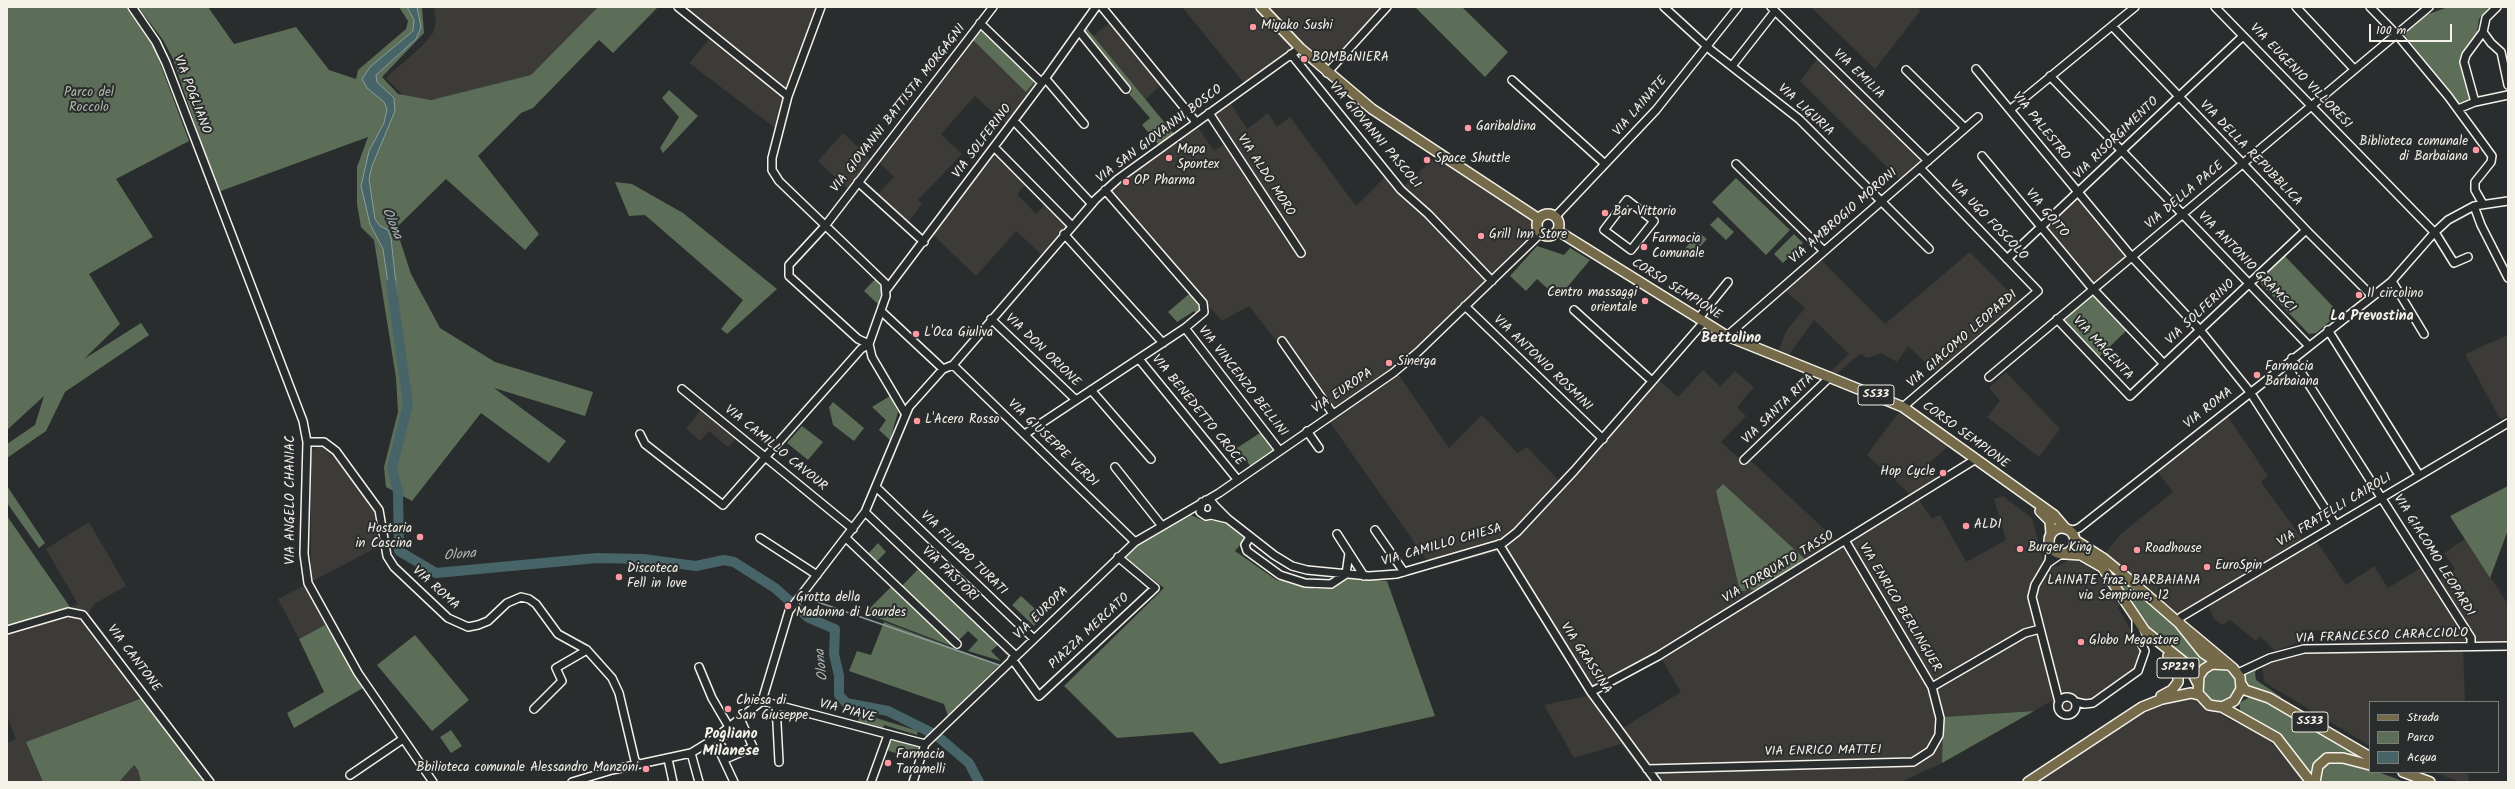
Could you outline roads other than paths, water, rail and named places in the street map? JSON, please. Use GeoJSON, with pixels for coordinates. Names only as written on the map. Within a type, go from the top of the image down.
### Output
{"type":"FeatureCollection","features":[{"type":"Feature","properties":{"kind":"main road"},"geometry":{"type":"LineString","coordinates":[[1261,7],[1300,48],[1327,72],[1395,126],[1539,219]]}},
{"type":"Feature","properties":{"kind":"main road"},"geometry":{"type":"LineString","coordinates":[[1546,214],[1555,217],[1559,222],[1558,231],[1550,236],[1541,233],[1538,228],[1539,219],[1546,214]]}},
{"type":"Feature","properties":{"kind":"main road","name":"CORSO SEMPIONE"},"geometry":{"type":"LineString","coordinates":[[1558,231],[1727,336],[1903,408],[2054,516],[2179,623],[2199,649],[2218,663]]}},
{"type":"Feature","properties":{"kind":"main road","name":"CORSO SEMPIONE"},"geometry":{"type":"LineString","coordinates":[[2015,488],[2048,519],[2052,528],[2051,534]]}},
{"type":"Feature","properties":{"kind":"main road"},"geometry":{"type":"LineString","coordinates":[[2063,554],[2073,549],[2073,532],[2056,529],[2051,534],[2049,539],[2051,547],[2063,554],[2082,555],[2102,567],[2148,635],[2189,666],[2197,684],[2199,695],[2209,705],[2222,707],[2277,738],[2311,782]]}},
{"type":"Feature","properties":{"kind":"main road"},"geometry":{"type":"LineString","coordinates":[[2179,623],[2238,673],[2242,685],[2235,711],[2242,719]]}},
{"type":"Feature","properties":{"kind":"main road","name":"SP229"},"geometry":{"type":"LineString","coordinates":[[2148,635],[2152,644],[2174,661],[2179,674],[2176,687],[2154,702]]}},
{"type":"Feature","properties":{"kind":"main road"},"geometry":{"type":"LineString","coordinates":[[2179,696],[2191,691],[2197,684],[2204,669],[2218,663],[2229,665]]}},
{"type":"Feature","properties":{"kind":"main road","name":"SS33"},"geometry":{"type":"LineString","coordinates":[[2242,685],[2245,690],[2269,698],[2369,756]]}},
{"type":"Feature","properties":{"kind":"main road","name":"SP229"},"geometry":{"type":"LineString","coordinates":[[2028,782],[2142,707],[2154,702],[2191,693],[2199,695]]}},
{"type":"Feature","properties":{"kind":"main road","name":"SS33"},"geometry":{"type":"LineString","coordinates":[[2237,699],[2256,694]]}},
{"type":"Feature","properties":{"kind":"main road"},"geometry":{"type":"LineString","coordinates":[[2222,707],[2237,699]]}},
{"type":"Feature","properties":{"kind":"main road"},"geometry":{"type":"LineString","coordinates":[[2315,782],[2318,766],[2327,758],[2344,758],[2369,765]]}},
{"type":"Feature","properties":{"kind":"main road"},"geometry":{"type":"LineString","coordinates":[[2406,773],[2430,782]]}},
{"type":"Feature","properties":{"kind":"street","name":"VIA POGLIANO"},"geometry":{"type":"LineString","coordinates":[[132,7],[156,42],[166,63],[217,197]]}},
{"type":"Feature","properties":{"kind":"street"},"geometry":{"type":"LineString","coordinates":[[678,7],[788,96]]}},
{"type":"Feature","properties":{"kind":"street"},"geometry":{"type":"LineString","coordinates":[[820,7],[788,96],[772,158],[772,170],[779,182],[881,277],[888,289]]}},
{"type":"Feature","properties":{"kind":"street","name":"VIA GIOVANNI BATTISTA MORGAGNI"},"geometry":{"type":"LineString","coordinates":[[869,344],[858,339],[788,276],[789,265],[825,226],[993,7]]}},
{"type":"Feature","properties":{"kind":"street","name":"VIA SOLFERINO"},"geometry":{"type":"LineString","coordinates":[[869,344],[888,289],[1014,121],[1096,7]]}},
{"type":"Feature","properties":{"kind":"street"},"geometry":{"type":"LineString","coordinates":[[1102,7],[1196,122]]}},
{"type":"Feature","properties":{"kind":"street"},"geometry":{"type":"LineString","coordinates":[[1327,72],[1387,7]]}},
{"type":"Feature","properties":{"kind":"street","name":"VIA LIGURIA"},"geometry":{"type":"LineString","coordinates":[[1664,7],[1707,46],[1799,119],[1929,249]]}},
{"type":"Feature","properties":{"kind":"street","name":"VIA LAINATE"},"geometry":{"type":"LineString","coordinates":[[1555,217],[1656,110],[1738,7]]}},
{"type":"Feature","properties":{"kind":"street"},"geometry":{"type":"LineString","coordinates":[[2011,109],[2135,7]]}},
{"type":"Feature","properties":{"kind":"street","name":"VIA EUGENIO VILLORESI"},"geometry":{"type":"LineString","coordinates":[[2215,7],[2434,233],[2454,263],[2468,257]]}},
{"type":"Feature","properties":{"kind":"street"},"geometry":{"type":"LineString","coordinates":[[2296,7],[2354,69]]}},
{"type":"Feature","properties":{"kind":"street"},"geometry":{"type":"LineString","coordinates":[[2370,7],[2396,33],[2458,109],[2492,159],[2478,176],[2474,186],[2483,204]]}},
{"type":"Feature","properties":{"kind":"street","name":"VIA DELLA PACE"},"geometry":{"type":"LineString","coordinates":[[1989,377],[2092,288],[2183,215],[2396,33],[2429,7]]}},
{"type":"Feature","properties":{"kind":"street"},"geometry":{"type":"LineString","coordinates":[[2475,102],[2464,62],[2466,55],[2483,32],[2486,18],[2497,7]]}},
{"type":"Feature","properties":{"kind":"street"},"geometry":{"type":"LineString","coordinates":[[1732,66],[1773,9]]}},
{"type":"Feature","properties":{"kind":"street","name":"VIA EMILIA"},"geometry":{"type":"LineString","coordinates":[[1773,9],[1928,161]]}},
{"type":"Feature","properties":{"kind":"street"},"geometry":{"type":"LineString","coordinates":[[980,23],[1044,80],[1084,124]]}},
{"type":"Feature","properties":{"kind":"street","name":"VIA DELLA REPUBBLICA"},"geometry":{"type":"LineString","coordinates":[[2112,26],[2178,97],[2244,163],[2306,230],[2372,296]]}},
{"type":"Feature","properties":{"kind":"street"},"geometry":{"type":"LineString","coordinates":[[1079,31],[1126,89]]}},
{"type":"Feature","properties":{"kind":"street"},"geometry":{"type":"LineString","coordinates":[[2483,32],[2491,44],[2504,51],[2508,85]]}},
{"type":"Feature","properties":{"kind":"street","name":"VIA RISORGIMENTO"},"geometry":{"type":"LineString","coordinates":[[2007,259],[2042,228],[2243,36]]}},
{"type":"Feature","properties":{"kind":"street","name":"VIA SAN GIOVANNI BOSCO"},"geometry":{"type":"LineString","coordinates":[[953,365],[1071,225],[1105,190],[1196,122],[1300,48]]}},
{"type":"Feature","properties":{"kind":"street","name":"VIA GIOVANNI PASCOLI"},"geometry":{"type":"LineString","coordinates":[[1291,54],[1404,192],[1428,214],[1492,281]]}},
{"type":"Feature","properties":{"kind":"street","name":"VIA PALESTRO"},"geometry":{"type":"LineString","coordinates":[[1976,69],[2011,109],[2078,193],[2131,256],[2200,330],[2250,392],[2335,524]]}},
{"type":"Feature","properties":{"kind":"street"},"geometry":{"type":"LineString","coordinates":[[1906,70],[1965,128]]}},
{"type":"Feature","properties":{"kind":"street","name":"VIA ANTONIO GRAMSCI"},"geometry":{"type":"LineString","coordinates":[[2050,76],[2120,152],[2308,345]]}},
{"type":"Feature","properties":{"kind":"street"},"geometry":{"type":"LineString","coordinates":[[1512,80],[1605,164]]}},
{"type":"Feature","properties":{"kind":"street"},"geometry":{"type":"LineString","coordinates":[[2458,109],[2475,102],[2508,95]]}},
{"type":"Feature","properties":{"kind":"street","name":"VIA ALDO MORO"},"geometry":{"type":"LineString","coordinates":[[1209,113],[1301,253]]}},
{"type":"Feature","properties":{"kind":"street","name":"VIA AMBROGIO MORONI"},"geometry":{"type":"LineString","coordinates":[[1727,336],[1978,117]]}},
{"type":"Feature","properties":{"kind":"street"},"geometry":{"type":"LineString","coordinates":[[1014,121],[1091,203]]}},
{"type":"Feature","properties":{"kind":"street"},"geometry":{"type":"LineString","coordinates":[[994,148],[1071,225]]}},
{"type":"Feature","properties":{"kind":"street","name":"VIA GOITO"},"geometry":{"type":"LineString","coordinates":[[1982,156],[2092,288],[2164,364]]}},
{"type":"Feature","properties":{"kind":"street"},"geometry":{"type":"LineString","coordinates":[[1736,164],[1824,251]]}},
{"type":"Feature","properties":{"kind":"street","name":"VIA UGO FOSCOLO"},"geometry":{"type":"LineString","coordinates":[[1920,168],[2038,291]]}},
{"type":"Feature","properties":{"kind":"street"},"geometry":{"type":"LineString","coordinates":[[858,182],[924,242]]}},
{"type":"Feature","properties":{"kind":"street"},"geometry":{"type":"LineString","coordinates":[[1025,434],[1185,328],[1202,316],[1205,309],[1203,303],[1105,190]]}},
{"type":"Feature","properties":{"kind":"street","name":"VIA ANGELO CHANIAC"},"geometry":{"type":"LineString","coordinates":[[217,197],[303,421],[307,442],[304,554],[308,583],[358,673],[433,782]]}},
{"type":"Feature","properties":{"kind":"street"},"geometry":{"type":"LineString","coordinates":[[1627,200],[1654,221],[1631,250],[1604,230],[1627,200]]}},
{"type":"Feature","properties":{"kind":"street"},"geometry":{"type":"LineString","coordinates":[[2424,334],[2392,281],[2434,233],[2448,220],[2474,206],[2508,201]]}},
{"type":"Feature","properties":{"kind":"street"},"geometry":{"type":"LineString","coordinates":[[2474,206],[2481,225],[2508,278]]}},
{"type":"Feature","properties":{"kind":"street","name":"VIA SOLFERINO"},"geometry":{"type":"LineString","coordinates":[[2130,396],[2306,230]]}},
{"type":"Feature","properties":{"kind":"street","name":"VIA EUROPA"},"geometry":{"type":"LineString","coordinates":[[925,744],[1135,542],[1219,493],[1237,479],[1402,366],[1541,233]]}},
{"type":"Feature","properties":{"kind":"street"},"geometry":{"type":"LineString","coordinates":[[1064,234],[1163,343]]}},
{"type":"Feature","properties":{"kind":"street","name":"VIA ROMA"},"geometry":{"type":"LineString","coordinates":[[2073,532],[2308,345],[2392,281]]}},
{"type":"Feature","properties":{"kind":"street","name":"VIA CAMILLO CHIESA"},"geometry":{"type":"LineString","coordinates":[[1204,501],[1215,505],[1228,519],[1278,559],[1292,566],[1307,570],[1364,576],[1384,576],[1404,572],[1499,544],[1517,532],[1603,439],[1701,321],[1728,282]]}},
{"type":"Feature","properties":{"kind":"street","name":"VIA GIACOMO LEOPARDI"},"geometry":{"type":"LineString","coordinates":[[1903,408],[2038,291]]}},
{"type":"Feature","properties":{"kind":"street","name":"VIA ANTONIO ROSMINI"},"geometry":{"type":"LineString","coordinates":[[1465,306],[1603,439]]}},
{"type":"Feature","properties":{"kind":"street"},"geometry":{"type":"LineString","coordinates":[[1574,310],[1652,381]]}},
{"type":"Feature","properties":{"kind":"street"},"geometry":{"type":"LineString","coordinates":[[881,311],[943,369]]}},
{"type":"Feature","properties":{"kind":"street","name":"VIA DON ORIONE"},"geometry":{"type":"LineString","coordinates":[[991,319],[1076,400]]}},
{"type":"Feature","properties":{"kind":"street","name":"VIA MAGENTA"},"geometry":{"type":"LineString","coordinates":[[2057,319],[2130,396]]}},
{"type":"Feature","properties":{"kind":"street","name":"VIA VINCENZO BELLINI"},"geometry":{"type":"LineString","coordinates":[[1185,328],[1279,450]]}},
{"type":"Feature","properties":{"kind":"street"},"geometry":{"type":"LineString","coordinates":[[2328,330],[2419,475]]}},
{"type":"Feature","properties":{"kind":"street"},"geometry":{"type":"LineString","coordinates":[[1282,342],[1333,414]]}},
{"type":"Feature","properties":{"kind":"street"},"geometry":{"type":"LineString","coordinates":[[640,434],[645,444],[723,506],[860,349],[869,344],[872,357],[905,413]]}},
{"type":"Feature","properties":{"kind":"street","name":"VIA GIACOMO LEOPARDI"},"geometry":{"type":"LineString","coordinates":[[2292,358],[2471,638],[2471,646]]}},
{"type":"Feature","properties":{"kind":"street","name":"VIA BENEDETTO CROCE"},"geometry":{"type":"LineString","coordinates":[[1139,359],[1237,479]]}},
{"type":"Feature","properties":{"kind":"street"},"geometry":{"type":"LineString","coordinates":[[716,740],[729,727],[762,701],[789,611],[865,512],[905,413],[943,369],[953,365]]}},
{"type":"Feature","properties":{"kind":"street","name":"VIA GIUSEPPE VERDI"},"geometry":{"type":"LineString","coordinates":[[953,365],[1135,542]]}},
{"type":"Feature","properties":{"kind":"street","name":"VIA SANTA RITA"},"geometry":{"type":"LineString","coordinates":[[1744,460],[1830,377]]}},
{"type":"Feature","properties":{"kind":"street","name":"VIA CAMILLO CAVOUR"},"geometry":{"type":"LineString","coordinates":[[682,389],[853,528]]}},
{"type":"Feature","properties":{"kind":"street"},"geometry":{"type":"LineString","coordinates":[[1091,390],[1151,459]]}},
{"type":"Feature","properties":{"kind":"street","name":"VIA FRATELLI CAIROLI"},"geometry":{"type":"LineString","coordinates":[[2179,623],[2181,617],[2335,524],[2508,423]]}},
{"type":"Feature","properties":{"kind":"street"},"geometry":{"type":"LineString","coordinates":[[1307,431],[1319,448]]}},
{"type":"Feature","properties":{"kind":"street","name":"VIA ROMA"},"geometry":{"type":"LineString","coordinates":[[307,442],[324,442],[336,451],[379,510],[387,556],[394,567],[448,618],[468,627],[478,625],[488,621],[507,603],[521,597],[529,599],[536,604],[558,634],[587,650],[612,678],[619,693],[636,765]]}},
{"type":"Feature","properties":{"kind":"street","name":"VIA TORQUATO TASSO"},"geometry":{"type":"LineString","coordinates":[[1591,692],[1658,656],[1846,542],[1976,459]]}},
{"type":"Feature","properties":{"kind":"street"},"geometry":{"type":"LineString","coordinates":[[1115,467],[1162,526]]}},
{"type":"Feature","properties":{"kind":"street","name":"VIA FILIPPO TURATI"},"geometry":{"type":"LineString","coordinates":[[876,487],[1034,639]]}},
{"type":"Feature","properties":{"kind":"street","name":"VIA EUROPA"},"geometry":{"type":"LineString","coordinates":[[1207,515],[1214,512],[1219,493]]}},
{"type":"Feature","properties":{"kind":"street"},"geometry":{"type":"LineString","coordinates":[[1204,501],[1200,509],[1207,515]]}},
{"type":"Feature","properties":{"kind":"street","name":"VIA PASTORI"},"geometry":{"type":"LineString","coordinates":[[865,512],[1014,657]]}},
{"type":"Feature","properties":{"kind":"street"},"geometry":{"type":"LineString","coordinates":[[1185,513],[1207,515]]}},
{"type":"Feature","properties":{"kind":"street","name":"VIA CAMILLO CHIESA"},"geometry":{"type":"LineString","coordinates":[[1207,515],[1228,519]]}},
{"type":"Feature","properties":{"kind":"street"},"geometry":{"type":"LineString","coordinates":[[1375,530],[1404,572]]}},
{"type":"Feature","properties":{"kind":"street"},"geometry":{"type":"LineString","coordinates":[[1336,534],[1364,576]]}},
{"type":"Feature","properties":{"kind":"street"},"geometry":{"type":"LineString","coordinates":[[1250,537],[1245,545],[1247,551],[1287,578],[1326,586],[1346,574],[1349,553]]}},
{"type":"Feature","properties":{"kind":"street"},"geometry":{"type":"LineString","coordinates":[[760,538],[817,575]]}},
{"type":"Feature","properties":{"kind":"street"},"geometry":{"type":"LineString","coordinates":[[846,538],[957,644]]}},
{"type":"Feature","properties":{"kind":"street","name":"VIA ENRICO BERLINGUER"},"geometry":{"type":"LineString","coordinates":[[1846,542],[1932,687]]}},
{"type":"Feature","properties":{"kind":"street","name":"VIA GRASSINA"},"geometry":{"type":"LineString","coordinates":[[1499,544],[1591,692],[1657,782]]}},
{"type":"Feature","properties":{"kind":"street"},"geometry":{"type":"LineString","coordinates":[[2051,547],[2048,563],[2033,591],[2033,603],[2056,684],[2060,711],[2068,715],[2075,710],[2076,702]]}},
{"type":"Feature","properties":{"kind":"street"},"geometry":{"type":"LineString","coordinates":[[2048,563],[2063,554]]}},
{"type":"Feature","properties":{"kind":"street","name":"PIAZZA MERCATO"},"geometry":{"type":"LineString","coordinates":[[1014,657],[1039,696],[1155,588],[1118,557]]}},
{"type":"Feature","properties":{"kind":"street","name":"VIA CANTONE"},"geometry":{"type":"LineString","coordinates":[[7,630],[68,612],[83,615],[210,782]]}},
{"type":"Feature","properties":{"kind":"street"},"geometry":{"type":"LineString","coordinates":[[2056,684],[2060,692],[2069,696],[2076,702],[2084,704],[2093,702],[2138,671],[2144,651],[2136,632],[2136,618]]}},
{"type":"Feature","properties":{"kind":"street"},"geometry":{"type":"LineString","coordinates":[[1932,687],[2025,633],[2040,629]]}},
{"type":"Feature","properties":{"kind":"street","name":"VIA FRANCESCO CARACCIOLO"},"geometry":{"type":"LineString","coordinates":[[2238,673],[2258,662],[2296,650],[2508,646]]}},
{"type":"Feature","properties":{"kind":"street"},"geometry":{"type":"LineString","coordinates":[[534,709],[562,681],[556,668],[587,650]]}},
{"type":"Feature","properties":{"kind":"street"},"geometry":{"type":"LineString","coordinates":[[699,667],[712,698],[729,727]]}},
{"type":"Feature","properties":{"kind":"street","name":"VIA ENRICO MATTEI"},"geometry":{"type":"LineString","coordinates":[[1647,769],[1913,762],[1930,751],[1938,735],[1940,718],[1932,687]]}},
{"type":"Feature","properties":{"kind":"street"},"geometry":{"type":"LineString","coordinates":[[2059,702],[2063,697],[2069,696]]}},
{"type":"Feature","properties":{"kind":"street","name":"VIA PIAVE"},"geometry":{"type":"LineString","coordinates":[[762,701],[925,744]]}},
{"type":"Feature","properties":{"kind":"street"},"geometry":{"type":"LineString","coordinates":[[776,705],[778,762]]}},
{"type":"Feature","properties":{"kind":"street"},"geometry":{"type":"LineString","coordinates":[[573,782],[636,765],[691,753],[716,740],[742,723],[753,747],[728,758],[716,740]]}},
{"type":"Feature","properties":{"kind":"street"},"geometry":{"type":"LineString","coordinates":[[871,782],[888,735]]}},
{"type":"Feature","properties":{"kind":"street"},"geometry":{"type":"LineString","coordinates":[[350,775],[403,739]]}},
{"type":"Feature","properties":{"kind":"street"},"geometry":{"type":"LineString","coordinates":[[716,740],[734,782]]}},
{"type":"Feature","properties":{"kind":"street"},"geometry":{"type":"LineString","coordinates":[[914,782],[925,744]]}},
{"type":"Feature","properties":{"kind":"street"},"geometry":{"type":"LineString","coordinates":[[691,753],[699,782]]}},
{"type":"Feature","properties":{"kind":"street"},"geometry":{"type":"LineString","coordinates":[[668,759],[672,782]]}},
{"type":"Feature","properties":{"kind":"water"},"geometry":{"type":"Polygon","coordinates":[[[407,7],[417,7],[421,27],[416,39],[376,75],[377,82],[394,98],[395,111],[372,166],[369,179],[375,219],[380,226],[388,230],[391,238],[397,293],[390,297],[383,249],[370,224],[361,186],[369,151],[384,123],[387,109],[384,102],[367,88],[362,79],[370,67],[413,31],[414,20],[407,7]]]}},
{"type":"Feature","properties":{"kind":"waterway","name":"Olona"},"geometry":{"type":"LineString","coordinates":[[391,283],[408,404],[392,468],[398,492],[399,551],[436,573],[597,558],[643,559],[696,566],[724,560],[734,562],[775,588],[809,618],[835,629],[834,654],[839,676],[839,695],[846,703],[888,711],[936,735],[969,763],[979,782]]}},
{"type":"Feature","properties":{"kind":"waterway"},"geometry":{"type":"LineString","coordinates":[[806,598],[999,665]]}},
{"type":"Feature","properties":{"kind":"place","name":"Miyako Sushi"},"geometry":{"type":"Point","coordinates":[1253,27]}},
{"type":"Feature","properties":{"kind":"place","name":"BOMBaNIERA"},"geometry":{"type":"Point","coordinates":[1304,59]}},
{"type":"Feature","properties":{"kind":"place","name":"Garibaldina"},"geometry":{"type":"Point","coordinates":[1468,128]}},
{"type":"Feature","properties":{"kind":"place","name":"Biblioteca comunale di Barbaiana"},"geometry":{"type":"Point","coordinates":[2476,150]}},
{"type":"Feature","properties":{"kind":"place","name":"Mapa Spontex"},"geometry":{"type":"Point","coordinates":[1169,158]}},
{"type":"Feature","properties":{"kind":"place","name":"Space Shuttle"},"geometry":{"type":"Point","coordinates":[1427,160]}},
{"type":"Feature","properties":{"kind":"place","name":"OP Pharma"},"geometry":{"type":"Point","coordinates":[1126,182]}},
{"type":"Feature","properties":{"kind":"place","name":"Bar Vittorio"},"geometry":{"type":"Point","coordinates":[1605,213]}},
{"type":"Feature","properties":{"kind":"place","name":"Grill Inn Store"},"geometry":{"type":"Point","coordinates":[1481,236]}},
{"type":"Feature","properties":{"kind":"place","name":"Farmacia Comunale"},"geometry":{"type":"Point","coordinates":[1644,247]}},
{"type":"Feature","properties":{"kind":"place","name":"Il circolino"},"geometry":{"type":"Point","coordinates":[2359,295]}},
{"type":"Feature","properties":{"kind":"place","name":"Centro massaggi orientale"},"geometry":{"type":"Point","coordinates":[1645,301]}},
{"type":"Feature","properties":{"kind":"place","name":"L'Oca Giuliva"},"geometry":{"type":"Point","coordinates":[916,334]}},
{"type":"Feature","properties":{"kind":"place","name":"Sinerga"},"geometry":{"type":"Point","coordinates":[1389,363]}},
{"type":"Feature","properties":{"kind":"place","name":"Farmacia Barbaiana"},"geometry":{"type":"Point","coordinates":[2257,375]}},
{"type":"Feature","properties":{"kind":"place","name":"L'Acero Rosso"},"geometry":{"type":"Point","coordinates":[917,421]}},
{"type":"Feature","properties":{"kind":"place","name":"Hop Cycle"},"geometry":{"type":"Point","coordinates":[1943,473]}},
{"type":"Feature","properties":{"kind":"place","name":"ALDI"},"geometry":{"type":"Point","coordinates":[1966,526]}},
{"type":"Feature","properties":{"kind":"place","name":"Hostaria in Cascina"},"geometry":{"type":"Point","coordinates":[420,537]}},
{"type":"Feature","properties":{"kind":"place","name":"Burger King"},"geometry":{"type":"Point","coordinates":[2020,549]}},
{"type":"Feature","properties":{"kind":"place","name":"Roadhouse"},"geometry":{"type":"Point","coordinates":[2137,550]}},
{"type":"Feature","properties":{"kind":"place","name":"EuroSpin"},"geometry":{"type":"Point","coordinates":[2207,567]}},
{"type":"Feature","properties":{"kind":"place","name":"LAINATE fraz. BARBAIANA via Sempione, 12"},"geometry":{"type":"Point","coordinates":[2124,568]}},
{"type":"Feature","properties":{"kind":"place","name":"Discoteca Fell in love"},"geometry":{"type":"Point","coordinates":[619,577]}},
{"type":"Feature","properties":{"kind":"place","name":"Grotta della Madonna di Lourdes"},"geometry":{"type":"Point","coordinates":[788,606]}},
{"type":"Feature","properties":{"kind":"place","name":"Globo Megastore"},"geometry":{"type":"Point","coordinates":[2081,642]}},
{"type":"Feature","properties":{"kind":"place","name":"Chiesa di San Giuseppe"},"geometry":{"type":"Point","coordinates":[728,709]}},
{"type":"Feature","properties":{"kind":"place","name":"Farmacia Taramelli"},"geometry":{"type":"Point","coordinates":[888,763]}},
{"type":"Feature","properties":{"kind":"place","name":"Bbilioteca comunale Alessandro Manzoni"},"geometry":{"type":"Point","coordinates":[646,769]}},
{"type":"Feature","properties":{"kind":"district","name":"La Prevostina"},"geometry":{"type":"Point","coordinates":[2372,318]}},
{"type":"Feature","properties":{"kind":"district","name":"Bettolino"},"geometry":{"type":"Point","coordinates":[1731,339]}},
{"type":"Feature","properties":{"kind":"district","name":"Pogliano Milanese"},"geometry":{"type":"Point","coordinates":[731,744]}},
{"type":"Feature","properties":{"kind":"park label","name":"Parco del Roccolo"},"geometry":{"type":"Point","coordinates":[89,102]}}]}
